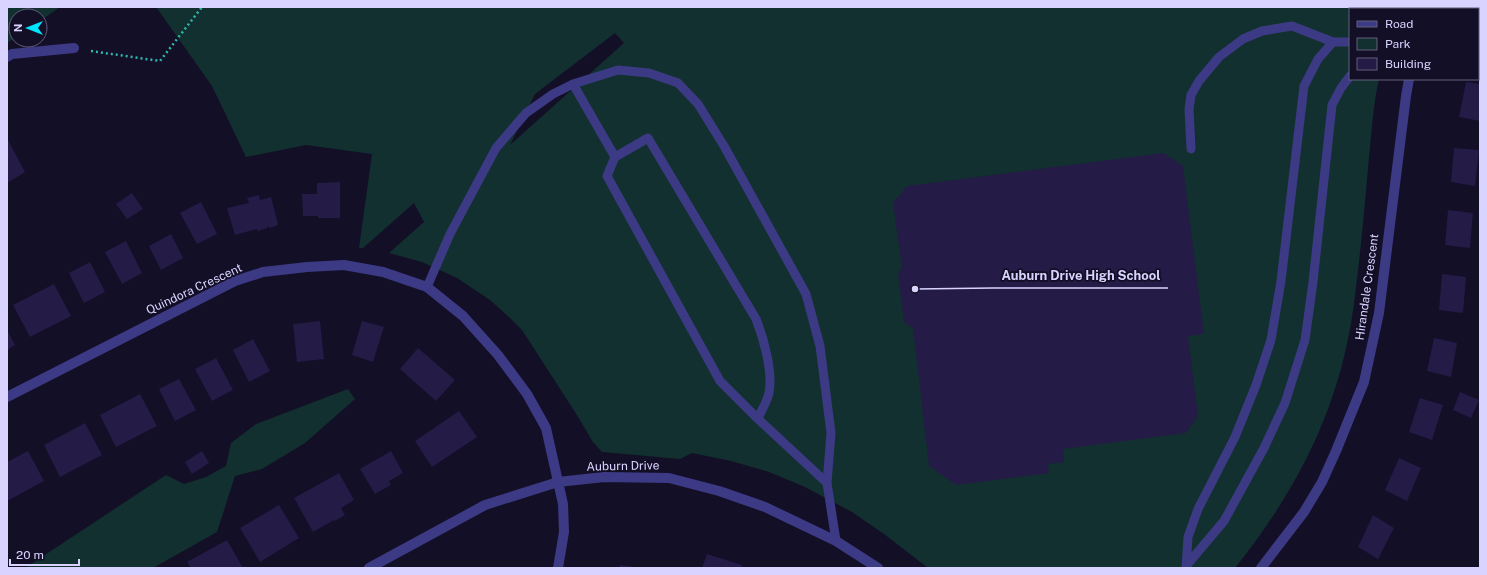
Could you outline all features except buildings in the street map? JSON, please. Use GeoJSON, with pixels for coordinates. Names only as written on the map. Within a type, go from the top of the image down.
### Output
{"type":"FeatureCollection","features":[{"type":"Feature","properties":{"kind":"street"},"geometry":{"type":"LineString","coordinates":[[7,57],[12,54],[74,48]]}},
{"type":"Feature","properties":{"kind":"street","name":"Hirandale Crescent"},"geometry":{"type":"LineString","coordinates":[[1261,568],[1304,512],[1322,482],[1364,382],[1379,313],[1409,80]]}},
{"type":"Feature","properties":{"kind":"street","name":"Quindora Crescent"},"geometry":{"type":"LineString","coordinates":[[7,397],[235,281],[263,272],[307,267],[344,266],[383,272],[427,287],[463,316],[498,355],[527,394],[546,428],[563,504],[564,532],[558,568]]}},
{"type":"Feature","properties":{"kind":"street","name":"Auburn Drive"},"geometry":{"type":"LineString","coordinates":[[369,568],[485,505],[558,482],[604,477],[669,478],[719,491],[765,507],[836,541],[878,568]]}},
{"type":"Feature","properties":{"kind":"lane"},"geometry":{"type":"LineString","coordinates":[[1191,149],[1189,109],[1191,95],[1199,81],[1219,57],[1243,39],[1262,31],[1292,26],[1333,42],[1349,42]]}},
{"type":"Feature","properties":{"kind":"lane"},"geometry":{"type":"LineString","coordinates":[[1186,567],[1188,537],[1198,509],[1235,437],[1256,385],[1271,340],[1281,281],[1304,86],[1318,59],[1333,42]]}},
{"type":"Feature","properties":{"kind":"lane"},"geometry":{"type":"LineString","coordinates":[[427,287],[450,234],[496,148],[526,113],[553,94],[573,84],[618,70],[649,73],[678,83],[698,104],[724,146],[806,294],[820,346],[831,433],[827,483],[836,541]]}},
{"type":"Feature","properties":{"kind":"lane"},"geometry":{"type":"LineString","coordinates":[[1186,567],[1224,521],[1264,448],[1285,403],[1305,340],[1313,282],[1332,105],[1341,88],[1349,77]]}},
{"type":"Feature","properties":{"kind":"lane"},"geometry":{"type":"LineString","coordinates":[[573,84],[615,157]]}},
{"type":"Feature","properties":{"kind":"lane"},"geometry":{"type":"LineString","coordinates":[[758,419],[769,393],[770,374],[762,336],[756,319],[648,138],[615,157],[607,176],[720,381],[758,419],[827,483]]}},
{"type":"Feature","properties":{"kind":"path"},"geometry":{"type":"LineString","coordinates":[[74,48],[160,60],[202,7]]}},
{"type":"Feature","properties":{"kind":"green space"},"geometry":{"type":"Polygon","coordinates":[[[7,7],[60,7],[48,15],[48,8],[8,8],[7,43],[7,7]]]}},
{"type":"Feature","properties":{"kind":"green space"},"geometry":{"type":"Polygon","coordinates":[[[156,7],[1401,7],[1349,8],[1349,80],[1379,80],[1374,108],[1359,260],[1349,334],[1340,371],[1329,406],[1299,473],[1259,537],[1235,568],[928,568],[884,534],[852,512],[805,487],[769,472],[731,461],[692,453],[680,459],[602,452],[593,442],[522,330],[510,318],[490,300],[457,278],[422,262],[389,253],[424,222],[414,203],[363,248],[359,248],[372,154],[306,145],[246,157],[212,86],[156,7]],[[615,33],[535,94],[510,145],[624,43],[615,33]]]}},
{"type":"Feature","properties":{"kind":"green space"},"geometry":{"type":"Polygon","coordinates":[[[348,389],[355,399],[305,443],[262,469],[235,476],[217,532],[153,568],[25,568],[166,475],[184,484],[206,477],[226,466],[231,443],[256,424],[348,389]]]}},
{"type":"Feature","properties":{"kind":"place","name":"Auburn Drive High School"},"geometry":{"type":"Point","coordinates":[915,289]}}]}
